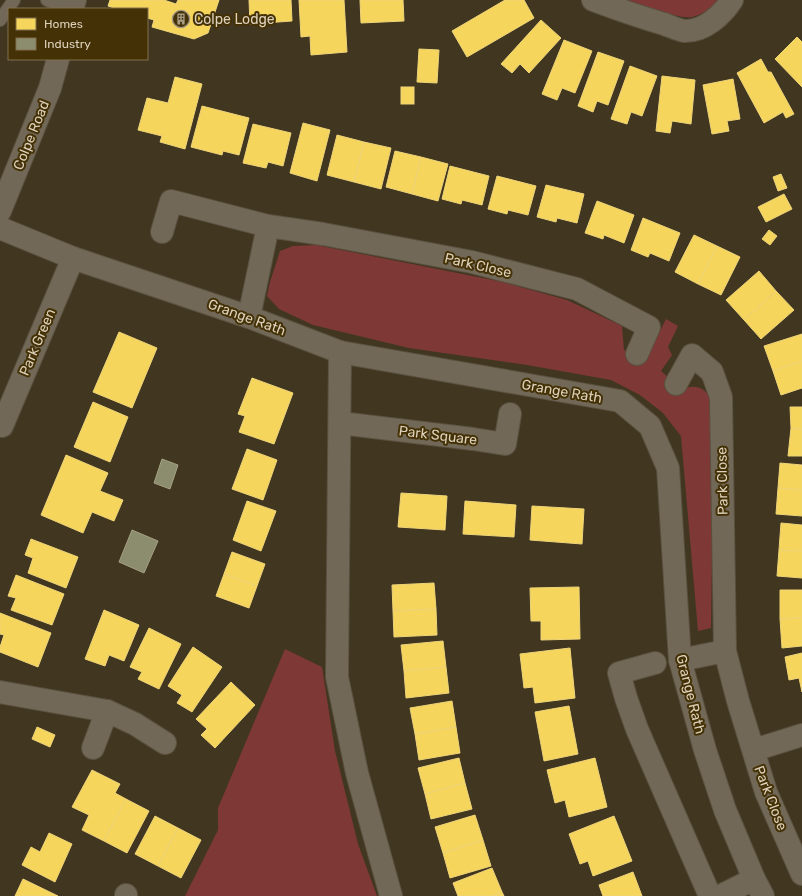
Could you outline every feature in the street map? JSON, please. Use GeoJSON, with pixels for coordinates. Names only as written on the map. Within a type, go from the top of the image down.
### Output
{"type":"FeatureCollection","features":[{"type":"Feature","properties":{"kind":"street"},"geometry":{"type":"LineString","coordinates":[[593,0],[624,12],[684,31],[697,29],[709,23],[723,12],[732,0]]}},
{"type":"Feature","properties":{"kind":"street","name":"Colpe Road"},"geometry":{"type":"LineString","coordinates":[[0,211],[50,88],[58,60]]}},
{"type":"Feature","properties":{"kind":"street","name":"Park Close"},"geometry":{"type":"LineString","coordinates":[[162,232],[172,201],[268,226],[323,234],[472,262],[577,289],[649,327],[637,354]]}},
{"type":"Feature","properties":{"kind":"street"},"geometry":{"type":"LineString","coordinates":[[249,317],[268,226]]}},
{"type":"Feature","properties":{"kind":"street","name":"Grange Rath"},"geometry":{"type":"LineString","coordinates":[[0,228],[73,258],[249,317],[340,352],[620,401],[650,426],[668,468],[680,660],[705,750],[722,803],[759,888]]}},
{"type":"Feature","properties":{"kind":"street","name":"Park Green"},"geometry":{"type":"LineString","coordinates":[[2,426],[73,258]]}},
{"type":"Feature","properties":{"kind":"street"},"geometry":{"type":"LineString","coordinates":[[340,352],[337,677],[357,773],[391,896]]}},
{"type":"Feature","properties":{"kind":"street","name":"Park Close"},"geometry":{"type":"LineString","coordinates":[[676,384],[692,355],[712,372],[721,397],[725,651],[738,701],[766,792],[802,874]]}},
{"type":"Feature","properties":{"kind":"street","name":"Park Square"},"geometry":{"type":"LineString","coordinates":[[340,423],[505,444],[510,414]]}},
{"type":"Feature","properties":{"kind":"street"},"geometry":{"type":"LineString","coordinates":[[680,660],[725,651]]}},
{"type":"Feature","properties":{"kind":"street"},"geometry":{"type":"LineString","coordinates":[[655,664],[619,673],[637,729],[710,896]]}},
{"type":"Feature","properties":{"kind":"street"},"geometry":{"type":"LineString","coordinates":[[0,692],[106,711],[136,724],[165,743]]}},
{"type":"Feature","properties":{"kind":"street"},"geometry":{"type":"LineString","coordinates":[[93,748],[106,711]]}},
{"type":"Feature","properties":{"kind":"street"},"geometry":{"type":"LineString","coordinates":[[754,750],[802,734]]}},
{"type":"Feature","properties":{"kind":"street"},"geometry":{"type":"LineString","coordinates":[[720,896],[759,888]]}},
{"type":"Feature","properties":{"kind":"lane"},"geometry":{"type":"LineString","coordinates":[[47,0],[67,8]]}},
{"type":"Feature","properties":{"kind":"lane"},"geometry":{"type":"LineString","coordinates":[[0,20],[8,9]]}},
{"type":"Feature","properties":{"kind":"shaded area"},"geometry":{"type":"Polygon","coordinates":[[[626,0],[717,0],[703,13],[692,17],[686,17],[669,14],[626,0]]]}},
{"type":"Feature","properties":{"kind":"shaded area"},"geometry":{"type":"Polygon","coordinates":[[[316,245],[503,282],[567,300],[622,326],[624,350],[645,361],[666,319],[678,326],[668,347],[672,355],[661,371],[681,389],[692,387],[700,388],[707,393],[714,402],[711,628],[698,631],[681,436],[663,413],[640,395],[611,380],[527,365],[409,348],[313,325],[279,309],[267,296],[280,251],[293,246],[316,245]]]}},
{"type":"Feature","properties":{"kind":"shaded area"},"geometry":{"type":"Polygon","coordinates":[[[285,649],[322,667],[335,751],[358,844],[377,896],[185,896],[218,830],[218,808],[285,649]]]}},
{"type":"Feature","properties":{"kind":"building: Homes","name":"Colpe Lodge"},"geometry":{"type":"Polygon","coordinates":[[[110,0],[164,0],[176,4],[178,0],[219,0],[208,33],[194,39],[152,27],[154,20],[148,18],[148,8],[114,8],[108,6],[110,0]]]}},
{"type":"Feature","properties":{"kind":"building: Homes"},"geometry":{"type":"Polygon","coordinates":[[[249,0],[291,0],[292,21],[250,24],[249,0]]]}},
{"type":"Feature","properties":{"kind":"building: Homes"},"geometry":{"type":"Polygon","coordinates":[[[299,0],[344,0],[347,52],[311,55],[310,36],[301,37],[299,0]]]}},
{"type":"Feature","properties":{"kind":"building: Homes"},"geometry":{"type":"Polygon","coordinates":[[[360,0],[403,0],[404,21],[361,23],[360,0]]]}},
{"type":"Feature","properties":{"kind":"building: Homes"},"geometry":{"type":"Polygon","coordinates":[[[505,0],[524,0],[534,18],[467,57],[452,31],[505,0]]]}},
{"type":"Feature","properties":{"kind":"building: Homes"},"geometry":{"type":"Polygon","coordinates":[[[541,20],[561,38],[529,73],[520,64],[512,73],[501,64],[541,20]]]}},
{"type":"Feature","properties":{"kind":"building: Homes"},"geometry":{"type":"Polygon","coordinates":[[[797,37],[802,42],[802,87],[775,59],[797,37]]]}},
{"type":"Feature","properties":{"kind":"building: Homes"},"geometry":{"type":"Polygon","coordinates":[[[564,40],[592,51],[575,93],[562,88],[557,100],[542,94],[564,40]]]}},
{"type":"Feature","properties":{"kind":"building: Homes"},"geometry":{"type":"Polygon","coordinates":[[[419,49],[439,50],[437,83],[417,82],[419,49]]]}},
{"type":"Feature","properties":{"kind":"building: Homes"},"geometry":{"type":"Polygon","coordinates":[[[598,52],[624,61],[608,105],[597,101],[593,112],[578,106],[598,52]]]}},
{"type":"Feature","properties":{"kind":"building: Homes"},"geometry":{"type":"Polygon","coordinates":[[[761,59],[768,72],[771,72],[794,114],[786,118],[783,112],[764,123],[737,73],[761,59]]]}},
{"type":"Feature","properties":{"kind":"building: Homes"},"geometry":{"type":"Polygon","coordinates":[[[630,66],[657,76],[642,116],[631,112],[627,124],[611,119],[630,66]]]}},
{"type":"Feature","properties":{"kind":"building: Homes"},"geometry":{"type":"Polygon","coordinates":[[[662,76],[695,80],[691,124],[672,121],[670,133],[656,131],[662,76]]]}},
{"type":"Feature","properties":{"kind":"building: Homes"},"geometry":{"type":"Polygon","coordinates":[[[175,77],[202,84],[185,149],[160,142],[162,136],[138,130],[147,98],[168,103],[175,77]]]}},
{"type":"Feature","properties":{"kind":"building: Homes"},"geometry":{"type":"Polygon","coordinates":[[[733,79],[740,119],[727,121],[729,131],[712,134],[703,85],[733,79]]]}},
{"type":"Feature","properties":{"kind":"building: Homes"},"geometry":{"type":"Polygon","coordinates":[[[401,87],[414,87],[414,104],[401,104],[401,87]]]}},
{"type":"Feature","properties":{"kind":"building: Homes"},"geometry":{"type":"Polygon","coordinates":[[[202,106],[249,118],[239,155],[223,151],[222,155],[191,147],[202,106]]]}},
{"type":"Feature","properties":{"kind":"building: Homes"},"geometry":{"type":"Polygon","coordinates":[[[303,123],[330,130],[317,181],[290,173],[303,123]]]}},
{"type":"Feature","properties":{"kind":"building: Homes"},"geometry":{"type":"Polygon","coordinates":[[[253,124],[291,133],[283,166],[268,162],[266,168],[243,163],[253,124]]]}},
{"type":"Feature","properties":{"kind":"building: Homes"},"geometry":{"type":"Polygon","coordinates":[[[337,135],[364,142],[354,182],[327,175],[337,135]]]}},
{"type":"Feature","properties":{"kind":"building: Homes"},"geometry":{"type":"Polygon","coordinates":[[[364,142],[391,148],[381,189],[354,182],[364,142]]]}},
{"type":"Feature","properties":{"kind":"building: Homes"},"geometry":{"type":"Polygon","coordinates":[[[395,151],[421,157],[412,194],[386,187],[395,151]]]}},
{"type":"Feature","properties":{"kind":"building: Homes"},"geometry":{"type":"Polygon","coordinates":[[[421,157],[448,164],[438,201],[412,194],[421,157]]]}},
{"type":"Feature","properties":{"kind":"building: Homes"},"geometry":{"type":"Polygon","coordinates":[[[450,166],[489,176],[482,205],[462,200],[461,204],[442,199],[450,166]]]}},
{"type":"Feature","properties":{"kind":"building: Homes"},"geometry":{"type":"Polygon","coordinates":[[[781,174],[787,188],[778,191],[773,177],[781,174]]]}},
{"type":"Feature","properties":{"kind":"building: Homes"},"geometry":{"type":"Polygon","coordinates":[[[497,176],[536,186],[528,215],[508,210],[507,214],[488,209],[497,176]]]}},
{"type":"Feature","properties":{"kind":"building: Homes"},"geometry":{"type":"Polygon","coordinates":[[[546,185],[584,194],[577,223],[557,218],[556,222],[537,217],[546,185]]]}},
{"type":"Feature","properties":{"kind":"building: Homes"},"geometry":{"type":"Polygon","coordinates":[[[784,194],[792,209],[766,222],[758,207],[784,194]]]}},
{"type":"Feature","properties":{"kind":"building: Homes"},"geometry":{"type":"Polygon","coordinates":[[[597,201],[634,215],[624,243],[604,235],[603,239],[585,233],[597,201]]]}},
{"type":"Feature","properties":{"kind":"building: Homes"},"geometry":{"type":"Polygon","coordinates":[[[643,218],[680,233],[669,261],[650,253],[648,257],[631,250],[643,218]]]}},
{"type":"Feature","properties":{"kind":"building: Homes"},"geometry":{"type":"Polygon","coordinates":[[[769,230],[777,236],[770,245],[762,239],[769,230]]]}},
{"type":"Feature","properties":{"kind":"building: Homes"},"geometry":{"type":"Polygon","coordinates":[[[694,235],[717,246],[698,284],[675,272],[694,235]]]}},
{"type":"Feature","properties":{"kind":"building: Homes"},"geometry":{"type":"Polygon","coordinates":[[[717,246],[740,257],[721,295],[698,284],[717,246]]]}},
{"type":"Feature","properties":{"kind":"building: Homes"},"geometry":{"type":"Polygon","coordinates":[[[759,271],[776,291],[744,320],[726,300],[759,271]]]}},
{"type":"Feature","properties":{"kind":"building: Homes"},"geometry":{"type":"Polygon","coordinates":[[[776,291],[794,310],[761,339],[744,320],[776,291]]]}},
{"type":"Feature","properties":{"kind":"building: Homes"},"geometry":{"type":"Polygon","coordinates":[[[119,332],[157,348],[132,408],[93,392],[119,332]]]}},
{"type":"Feature","properties":{"kind":"building: Homes"},"geometry":{"type":"Polygon","coordinates":[[[802,334],[802,361],[773,371],[764,346],[802,334]]]}},
{"type":"Feature","properties":{"kind":"building: Homes"},"geometry":{"type":"Polygon","coordinates":[[[802,361],[802,388],[781,395],[773,371],[802,361]]]}},
{"type":"Feature","properties":{"kind":"building: Homes"},"geometry":{"type":"Polygon","coordinates":[[[252,378],[293,393],[274,444],[239,432],[245,416],[238,414],[252,378]]]}},
{"type":"Feature","properties":{"kind":"building: Homes"},"geometry":{"type":"Polygon","coordinates":[[[93,402],[128,417],[110,462],[74,447],[93,402]]]}},
{"type":"Feature","properties":{"kind":"building: Homes"},"geometry":{"type":"Polygon","coordinates":[[[790,407],[802,407],[802,429],[791,428],[790,407]]]}},
{"type":"Feature","properties":{"kind":"building: Homes"},"geometry":{"type":"Polygon","coordinates":[[[791,428],[802,429],[802,456],[788,456],[791,428]]]}},
{"type":"Feature","properties":{"kind":"building: Homes"},"geometry":{"type":"Polygon","coordinates":[[[247,449],[277,460],[263,500],[232,489],[247,449]]]}},
{"type":"Feature","properties":{"kind":"building: Homes"},"geometry":{"type":"Polygon","coordinates":[[[66,455],[108,473],[100,491],[123,500],[114,521],[92,512],[83,533],[41,515],[66,455]]]}},
{"type":"Feature","properties":{"kind":"building: Homes"},"geometry":{"type":"Polygon","coordinates":[[[780,463],[802,465],[802,490],[778,488],[780,463]]]}},
{"type":"Feature","properties":{"kind":"building: Homes"},"geometry":{"type":"Polygon","coordinates":[[[778,488],[802,490],[802,516],[776,514],[778,488]]]}},
{"type":"Feature","properties":{"kind":"building: Homes"},"geometry":{"type":"Polygon","coordinates":[[[401,493],[447,496],[445,530],[398,527],[401,493]]]}},
{"type":"Feature","properties":{"kind":"building: Homes"},"geometry":{"type":"Polygon","coordinates":[[[247,501],[276,511],[261,551],[233,540],[247,501]]]}},
{"type":"Feature","properties":{"kind":"building: Homes"},"geometry":{"type":"Polygon","coordinates":[[[465,501],[516,505],[514,537],[463,534],[465,501]]]}},
{"type":"Feature","properties":{"kind":"building: Homes"},"geometry":{"type":"Polygon","coordinates":[[[532,506],[584,509],[582,544],[530,540],[532,506]]]}},
{"type":"Feature","properties":{"kind":"building: Homes"},"geometry":{"type":"Polygon","coordinates":[[[781,523],[802,525],[802,551],[779,550],[781,523]]]}},
{"type":"Feature","properties":{"kind":"building: Homes"},"geometry":{"type":"Polygon","coordinates":[[[31,539],[78,557],[66,588],[28,573],[33,558],[25,555],[31,539]]]}},
{"type":"Feature","properties":{"kind":"building: Homes"},"geometry":{"type":"Polygon","coordinates":[[[779,550],[802,551],[802,578],[777,576],[779,550]]]}},
{"type":"Feature","properties":{"kind":"building: Homes"},"geometry":{"type":"Polygon","coordinates":[[[232,552],[265,564],[257,586],[224,574],[232,552]]]}},
{"type":"Feature","properties":{"kind":"building: Homes"},"geometry":{"type":"Polygon","coordinates":[[[224,574],[257,586],[249,608],[216,596],[224,574]]]}},
{"type":"Feature","properties":{"kind":"building: Homes"},"geometry":{"type":"Polygon","coordinates":[[[16,575],[64,594],[52,625],[11,610],[16,598],[8,596],[16,575]]]}},
{"type":"Feature","properties":{"kind":"building: Homes"},"geometry":{"type":"Polygon","coordinates":[[[434,583],[436,609],[393,611],[392,585],[434,583]]]}},
{"type":"Feature","properties":{"kind":"building: Homes"},"geometry":{"type":"Polygon","coordinates":[[[579,587],[580,639],[541,640],[541,621],[531,621],[530,588],[579,587]]]}},
{"type":"Feature","properties":{"kind":"building: Homes"},"geometry":{"type":"Polygon","coordinates":[[[780,590],[802,590],[802,618],[780,619],[780,590]]]}},
{"type":"Feature","properties":{"kind":"building: Homes"},"geometry":{"type":"Polygon","coordinates":[[[436,609],[437,635],[394,637],[393,611],[436,609]]]}},
{"type":"Feature","properties":{"kind":"building: Homes"},"geometry":{"type":"Polygon","coordinates":[[[104,610],[139,625],[124,661],[109,655],[105,666],[85,659],[104,610]]]}},
{"type":"Feature","properties":{"kind":"building: Homes"},"geometry":{"type":"Polygon","coordinates":[[[0,613],[51,633],[38,667],[0,652],[4,635],[0,634],[0,613]]]}},
{"type":"Feature","properties":{"kind":"building: Homes"},"geometry":{"type":"Polygon","coordinates":[[[802,618],[802,646],[782,648],[780,619],[802,618]]]}},
{"type":"Feature","properties":{"kind":"building: Homes"},"geometry":{"type":"Polygon","coordinates":[[[149,628],[181,644],[159,689],[138,679],[142,672],[130,667],[149,628]]]}},
{"type":"Feature","properties":{"kind":"building: Homes"},"geometry":{"type":"Polygon","coordinates":[[[443,641],[446,667],[404,671],[401,645],[443,641]]]}},
{"type":"Feature","properties":{"kind":"building: Homes"},"geometry":{"type":"Polygon","coordinates":[[[193,647],[222,667],[192,712],[177,703],[182,695],[168,686],[193,647]]]}},
{"type":"Feature","properties":{"kind":"building: Homes"},"geometry":{"type":"Polygon","coordinates":[[[570,648],[575,698],[535,703],[533,687],[524,688],[520,654],[570,648]]]}},
{"type":"Feature","properties":{"kind":"building: Homes"},"geometry":{"type":"Polygon","coordinates":[[[802,653],[802,692],[799,678],[789,680],[785,657],[802,653]]]}},
{"type":"Feature","properties":{"kind":"building: Homes"},"geometry":{"type":"Polygon","coordinates":[[[446,667],[449,693],[406,698],[404,671],[446,667]]]}},
{"type":"Feature","properties":{"kind":"building: Homes"},"geometry":{"type":"Polygon","coordinates":[[[231,682],[255,705],[215,748],[201,735],[207,729],[196,719],[231,682]]]}},
{"type":"Feature","properties":{"kind":"building: Homes"},"geometry":{"type":"Polygon","coordinates":[[[452,701],[456,727],[415,734],[410,708],[452,701]]]}},
{"type":"Feature","properties":{"kind":"building: Homes"},"geometry":{"type":"Polygon","coordinates":[[[569,706],[578,754],[544,761],[535,712],[569,706]]]}},
{"type":"Feature","properties":{"kind":"building: Homes"},"geometry":{"type":"Polygon","coordinates":[[[37,727],[55,735],[50,747],[32,739],[37,727]]]}},
{"type":"Feature","properties":{"kind":"building: Homes"},"geometry":{"type":"Polygon","coordinates":[[[456,727],[460,753],[419,760],[415,734],[456,727]]]}},
{"type":"Feature","properties":{"kind":"building: Homes"},"geometry":{"type":"Polygon","coordinates":[[[459,758],[465,783],[425,794],[418,768],[459,758]]]}},
{"type":"Feature","properties":{"kind":"building: Homes"},"geometry":{"type":"Polygon","coordinates":[[[595,758],[607,807],[569,817],[565,800],[555,803],[547,770],[595,758]]]}},
{"type":"Feature","properties":{"kind":"building: Homes"},"geometry":{"type":"Polygon","coordinates":[[[92,770],[120,784],[115,793],[126,799],[104,841],[82,830],[89,815],[72,807],[92,770]]]}},
{"type":"Feature","properties":{"kind":"building: Homes"},"geometry":{"type":"Polygon","coordinates":[[[465,783],[472,809],[431,819],[425,794],[465,783]]]}},
{"type":"Feature","properties":{"kind":"building: Homes"},"geometry":{"type":"Polygon","coordinates":[[[126,799],[149,811],[127,853],[104,841],[126,799]]]}},
{"type":"Feature","properties":{"kind":"building: Homes"},"geometry":{"type":"Polygon","coordinates":[[[475,815],[483,840],[443,853],[435,827],[475,815]]]}},
{"type":"Feature","properties":{"kind":"building: Homes"},"geometry":{"type":"Polygon","coordinates":[[[155,816],[178,828],[158,866],[135,854],[155,816]]]}},
{"type":"Feature","properties":{"kind":"building: Homes"},"geometry":{"type":"Polygon","coordinates":[[[614,816],[632,861],[593,876],[588,861],[580,864],[569,834],[614,816]]]}},
{"type":"Feature","properties":{"kind":"building: Homes"},"geometry":{"type":"Polygon","coordinates":[[[178,828],[201,840],[181,878],[158,866],[178,828]]]}},
{"type":"Feature","properties":{"kind":"building: Homes"},"geometry":{"type":"Polygon","coordinates":[[[49,833],[72,844],[55,882],[22,865],[31,847],[40,852],[49,833]]]}},
{"type":"Feature","properties":{"kind":"building: Homes"},"geometry":{"type":"Polygon","coordinates":[[[483,840],[491,866],[450,878],[443,853],[483,840]]]}},
{"type":"Feature","properties":{"kind":"building: Homes"},"geometry":{"type":"Polygon","coordinates":[[[492,868],[502,892],[493,896],[458,896],[453,883],[492,868]]]}},
{"type":"Feature","properties":{"kind":"building: Homes"},"geometry":{"type":"Polygon","coordinates":[[[633,872],[642,896],[603,896],[599,885],[633,872]]]}},
{"type":"Feature","properties":{"kind":"building: Homes"},"geometry":{"type":"Polygon","coordinates":[[[23,879],[58,896],[15,896],[23,879]]]}},
{"type":"Feature","properties":{"kind":"building: Homes"},"geometry":{"type":"Polygon","coordinates":[[[502,892],[504,896],[493,896],[502,892]]]}},
{"type":"Feature","properties":{"kind":"building: Industry"},"geometry":{"type":"Polygon","coordinates":[[[162,459],[178,465],[170,489],[154,483],[162,459]]]}},
{"type":"Feature","properties":{"kind":"building: Industry"},"geometry":{"type":"Polygon","coordinates":[[[132,530],[158,541],[144,573],[119,562],[132,530]]]}},
{"type":"Feature","properties":{"kind":"place","name":"Colpe Lodge"},"geometry":{"type":"Point","coordinates":[181,19]}}]}
